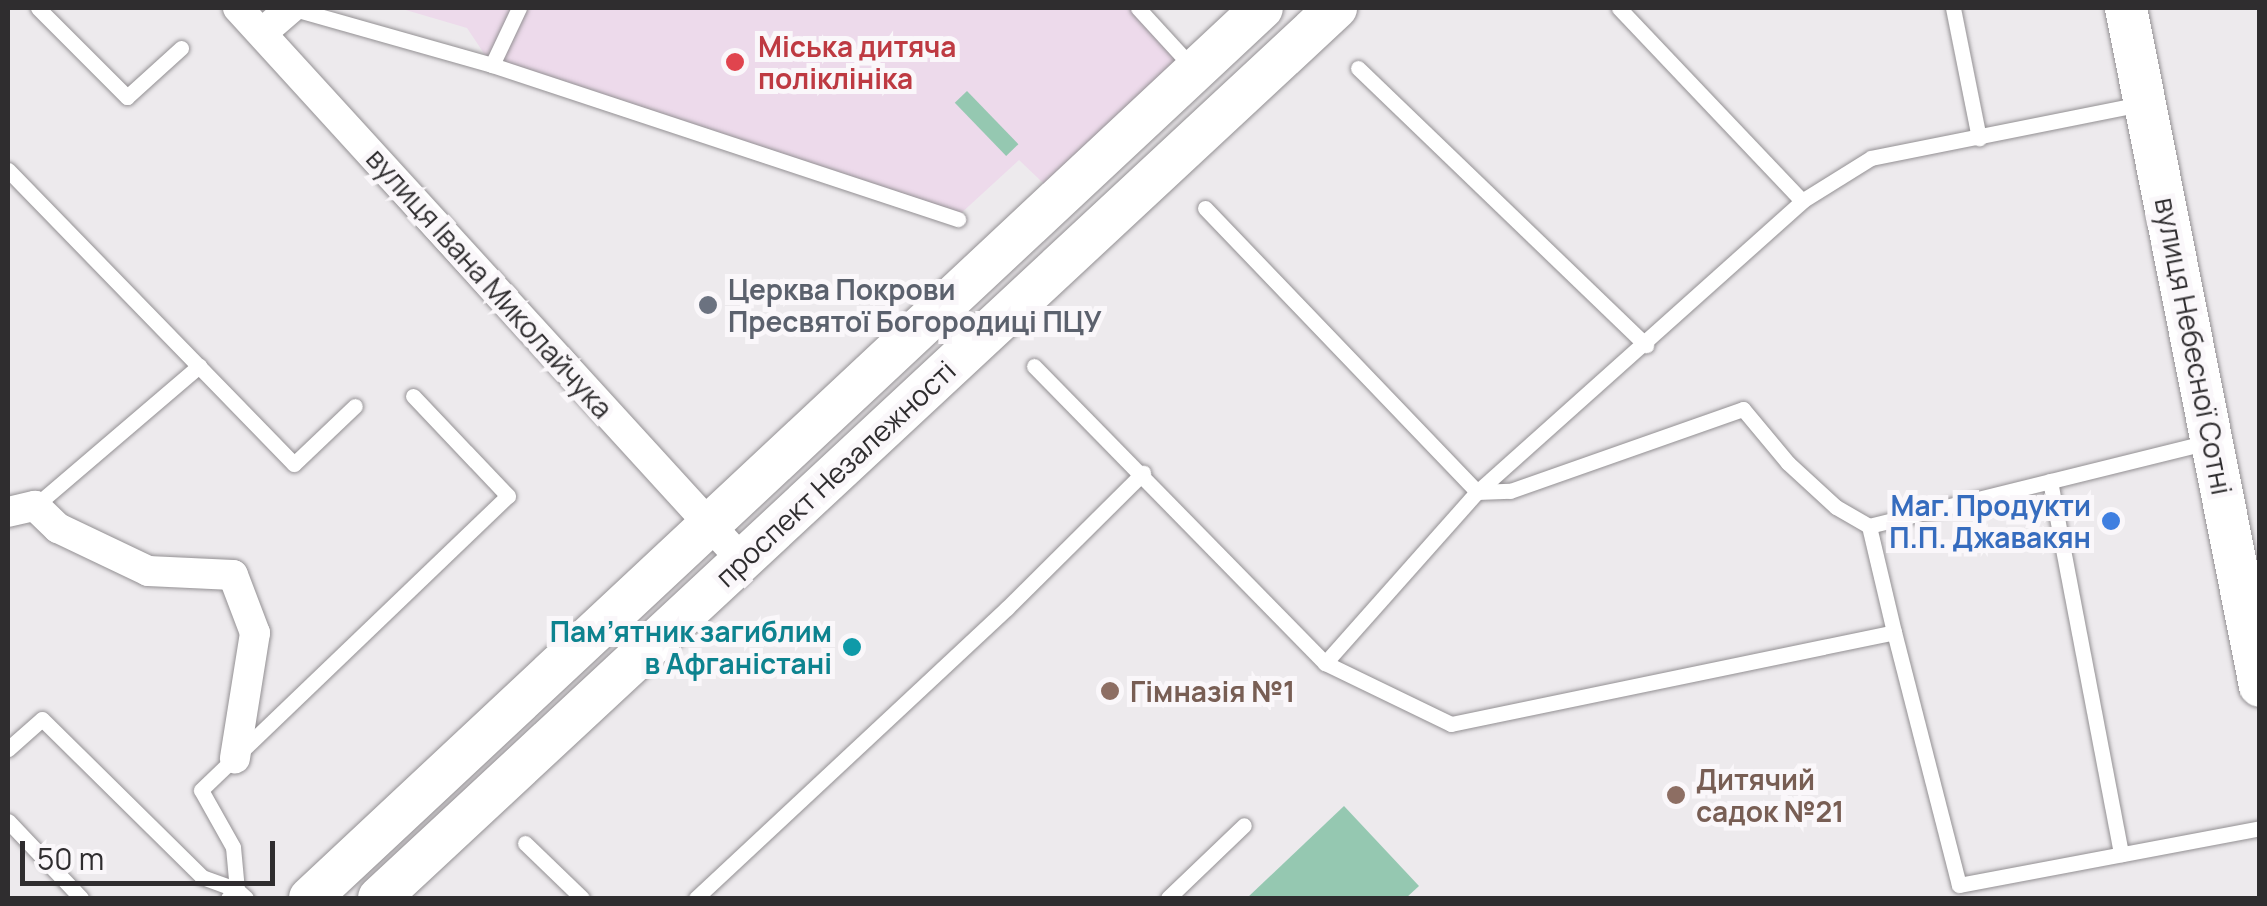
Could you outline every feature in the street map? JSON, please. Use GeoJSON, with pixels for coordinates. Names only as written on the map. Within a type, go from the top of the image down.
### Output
{"type":"FeatureCollection","features":[{"type":"Feature","properties":{"kind":"main road","name":"проспект Незалежності"},"geometry":{"type":"LineString","coordinates":[[310,898],[1262,8]]}},
{"type":"Feature","properties":{"kind":"main road","name":"проспект Незалежності"},"geometry":{"type":"LineString","coordinates":[[380,898],[1336,8]]}},
{"type":"Feature","properties":{"kind":"main road","name":"вулиця Небесної Сотні"},"geometry":{"type":"LineString","coordinates":[[2126,8],[2260,686]]}},
{"type":"Feature","properties":{"kind":"street","name":"вулиця Івана Миколайчука"},"geometry":{"type":"LineString","coordinates":[[238,8],[741,560]]}},
{"type":"Feature","properties":{"kind":"street"},"geometry":{"type":"LineString","coordinates":[[262,33],[291,8]]}},
{"type":"Feature","properties":{"kind":"street"},"geometry":{"type":"LineString","coordinates":[[21,509],[148,572],[232,576],[255,632],[235,758]]}},
{"type":"Feature","properties":{"kind":"lane"},"geometry":{"type":"LineString","coordinates":[[38,8],[126,97],[180,48]]}},
{"type":"Feature","properties":{"kind":"lane"},"geometry":{"type":"LineString","coordinates":[[291,8],[492,65],[958,219]]}},
{"type":"Feature","properties":{"kind":"lane"},"geometry":{"type":"LineString","coordinates":[[492,65],[519,8]]}},
{"type":"Feature","properties":{"kind":"lane"},"geometry":{"type":"LineString","coordinates":[[1138,8],[1194,70]]}},
{"type":"Feature","properties":{"kind":"lane"},"geometry":{"type":"LineString","coordinates":[[1619,8],[1802,201]]}},
{"type":"Feature","properties":{"kind":"lane"},"geometry":{"type":"LineString","coordinates":[[1953,8],[1979,138]]}},
{"type":"Feature","properties":{"kind":"lane"},"geometry":{"type":"LineString","coordinates":[[1358,68],[1646,345]]}},
{"type":"Feature","properties":{"kind":"lane"},"geometry":{"type":"LineString","coordinates":[[1325,663],[1478,492],[1802,201],[1871,158],[2146,103]]}},
{"type":"Feature","properties":{"kind":"lane"},"geometry":{"type":"LineString","coordinates":[[8,170],[294,464],[355,406]]}},
{"type":"Feature","properties":{"kind":"lane"},"geometry":{"type":"LineString","coordinates":[[1205,208],[1478,492],[1510,491],[1743,409],[1788,464],[1836,506],[1869,526],[2212,441]]}},
{"type":"Feature","properties":{"kind":"lane"},"geometry":{"type":"LineString","coordinates":[[21,509],[199,366]]}},
{"type":"Feature","properties":{"kind":"lane"},"geometry":{"type":"LineString","coordinates":[[1034,366],[1325,663],[1451,724],[1894,632]]}},
{"type":"Feature","properties":{"kind":"lane"},"geometry":{"type":"LineString","coordinates":[[237,896],[233,847],[201,790],[508,496],[412,396]]}},
{"type":"Feature","properties":{"kind":"lane"},"geometry":{"type":"LineString","coordinates":[[696,898],[1006,608],[1143,473]]}},
{"type":"Feature","properties":{"kind":"lane"},"geometry":{"type":"LineString","coordinates":[[2050,481],[2121,854]]}},
{"type":"Feature","properties":{"kind":"lane"},"geometry":{"type":"LineString","coordinates":[[1869,526],[1960,892],[2121,854],[2260,828]]}},
{"type":"Feature","properties":{"kind":"lane"},"geometry":{"type":"LineString","coordinates":[[8,749],[42,718],[202,877],[237,896]]}},
{"type":"Feature","properties":{"kind":"lane"},"geometry":{"type":"LineString","coordinates":[[8,821],[81,898]]}},
{"type":"Feature","properties":{"kind":"lane"},"geometry":{"type":"LineString","coordinates":[[1168,898],[1244,824]]}},
{"type":"Feature","properties":{"kind":"lane"},"geometry":{"type":"LineString","coordinates":[[525,843],[582,898]]}},
{"type":"Feature","properties":{"kind":"shaded area"},"geometry":{"type":"Polygon","coordinates":[[[399,8],[1139,8],[1195,71],[1061,200],[1019,160],[958,216],[491,64],[467,28],[399,8]]]}},
{"type":"Feature","properties":{"kind":"green space"},"geometry":{"type":"Polygon","coordinates":[[[967,91],[1018,144],[1006,156],[955,103],[967,91]]]}},
{"type":"Feature","properties":{"kind":"green space"},"geometry":{"type":"Polygon","coordinates":[[[1344,806],[1419,886],[1406,898],[1247,898],[1344,806]]]}},
{"type":"Feature","properties":{"kind":"place","name":"Міська дитяча поліклініка"},"geometry":{"type":"Point","coordinates":[735,62]}},
{"type":"Feature","properties":{"kind":"place","name":"Церква Покрови Пресвятої Богородиці ПЦУ"},"geometry":{"type":"Point","coordinates":[708,305]}},
{"type":"Feature","properties":{"kind":"place","name":"Маг. Продукти П.П. Джавакян"},"geometry":{"type":"Point","coordinates":[2111,521]}},
{"type":"Feature","properties":{"kind":"place","name":"Пам’ятник загиблим в Афганістані"},"geometry":{"type":"Point","coordinates":[852,647]}},
{"type":"Feature","properties":{"kind":"place","name":"Гімназія №1"},"geometry":{"type":"Point","coordinates":[1110,691]}},
{"type":"Feature","properties":{"kind":"place","name":"Дитячий садок №21"},"geometry":{"type":"Point","coordinates":[1676,795]}}]}
